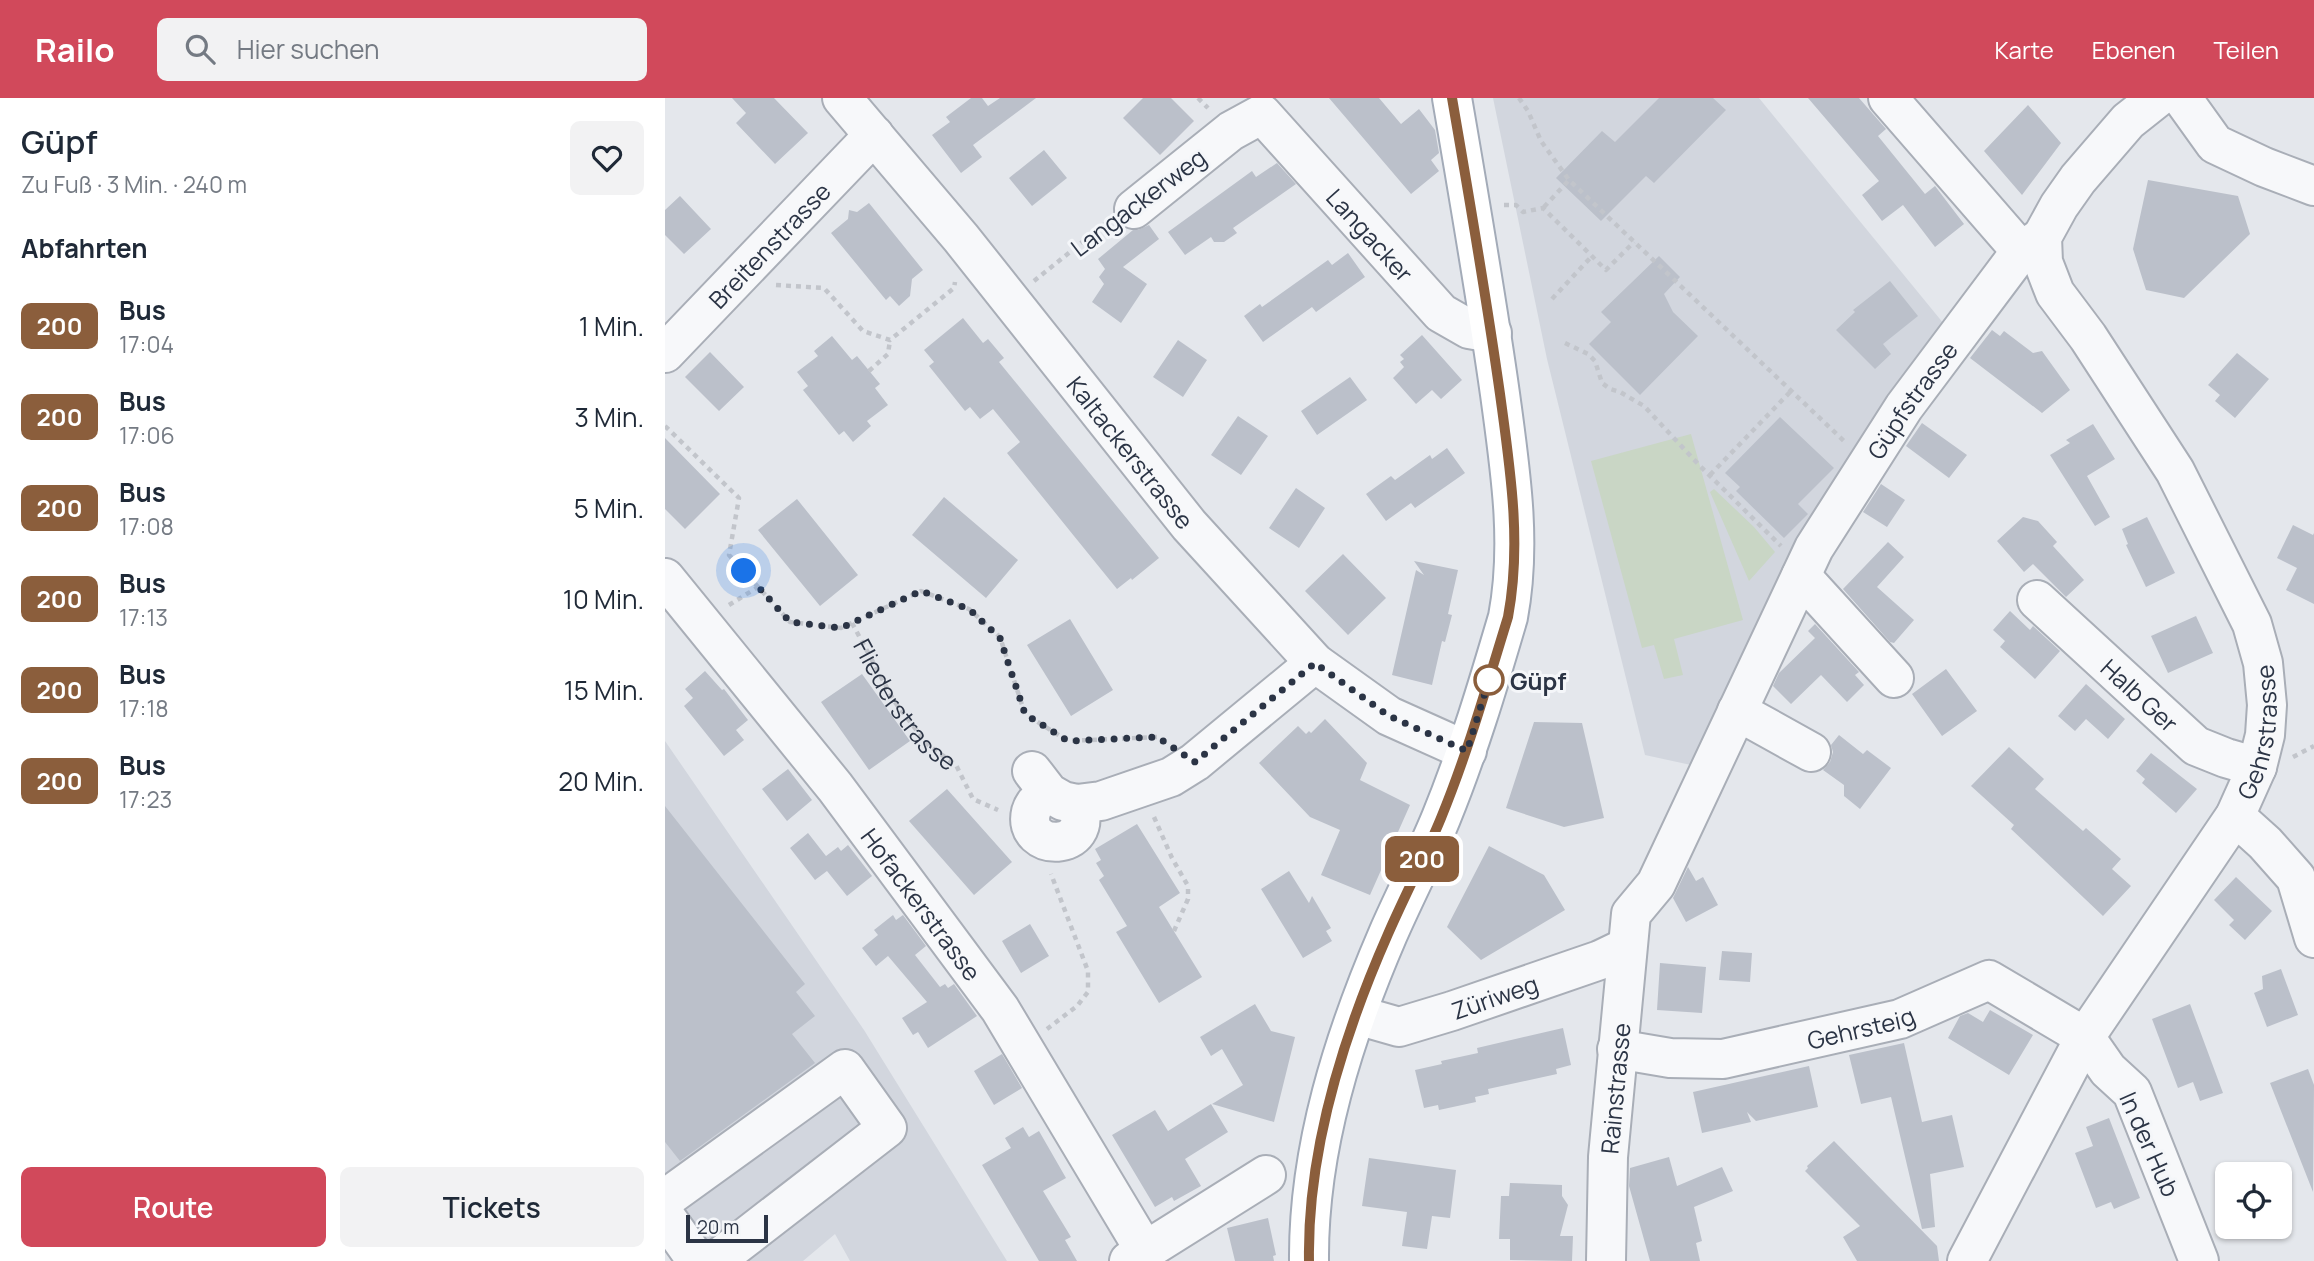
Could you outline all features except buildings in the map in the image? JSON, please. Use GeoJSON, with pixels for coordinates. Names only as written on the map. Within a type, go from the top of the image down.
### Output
{"type":"FeatureCollection","features":[{"type":"Feature","properties":{"kind":"main road"},"geometry":{"type":"LineString","coordinates":[[1309,1261],[1313,1189],[1322,1132],[1337,1074],[1387,935],[1440,820],[1467,751],[1508,617],[1515,568],[1506,429],[1453,98]]}},
{"type":"Feature","properties":{"kind":"street","name":"Kaltackerstrasse"},"geometry":{"type":"LineString","coordinates":[[842,98],[969,248],[1189,525],[1315,663],[1389,716],[1467,751]]}},
{"type":"Feature","properties":{"kind":"street"},"geometry":{"type":"LineString","coordinates":[[1888,98],[2032,244],[2078,179],[2128,121],[2157,98]]}},
{"type":"Feature","properties":{"kind":"street"},"geometry":{"type":"LineString","coordinates":[[2182,98],[2215,144],[2263,167],[2314,186]]}},
{"type":"Feature","properties":{"kind":"street","name":"Langacker"},"geometry":{"type":"LineString","coordinates":[[1262,114],[1441,313],[1469,330],[1492,333]]}},
{"type":"Feature","properties":{"kind":"street","name":"Langackerweg"},"geometry":{"type":"LineString","coordinates":[[1134,209],[1231,131],[1262,114]]}},
{"type":"Feature","properties":{"kind":"street","name":"Breitenstrasse"},"geometry":{"type":"LineString","coordinates":[[668,345],[874,135]]}},
{"type":"Feature","properties":{"kind":"street","name":"Güpfstrasse"},"geometry":{"type":"LineString","coordinates":[[1622,929],[1656,884],[1814,548],[1904,407],[2032,244]]}},
{"type":"Feature","properties":{"kind":"street","name":"Gehrstrasse"},"geometry":{"type":"LineString","coordinates":[[1967,1261],[2085,1037],[2235,816],[2257,767],[2265,736],[2267,705],[2263,663],[2252,624],[2175,471],[2088,337],[2055,293],[2043,262],[2032,244]]}},
{"type":"Feature","properties":{"kind":"street"},"geometry":{"type":"LineString","coordinates":[[1802,573],[1894,678]]}},
{"type":"Feature","properties":{"kind":"street","name":"Hofackerstrasse"},"geometry":{"type":"LineString","coordinates":[[665,578],[835,787],[1000,1009],[1137,1256]]}},
{"type":"Feature","properties":{"kind":"street","name":"Halb Ger"},"geometry":{"type":"LineString","coordinates":[[2037,600],[2196,746],[2257,767]]}},
{"type":"Feature","properties":{"kind":"street"},"geometry":{"type":"LineString","coordinates":[[1048,807],[1101,801],[1171,777],[1195,762],[1315,663]]}},
{"type":"Feature","properties":{"kind":"street"},"geometry":{"type":"LineString","coordinates":[[1737,711],[1811,752]]}},
{"type":"Feature","properties":{"kind":"street"},"geometry":{"type":"LineString","coordinates":[[2235,816],[2265,843],[2296,878],[2314,938]]}},
{"type":"Feature","properties":{"kind":"street","name":"Züriweg"},"geometry":{"type":"LineString","coordinates":[[1357,1015],[1399,1027],[1453,1012],[1600,960],[1622,929]]}},
{"type":"Feature","properties":{"kind":"street","name":"Rainstrasse"},"geometry":{"type":"LineString","coordinates":[[1606,1261],[1608,1157],[1618,1049],[1622,929]]}},
{"type":"Feature","properties":{"kind":"street","name":"Gehrsteig"},"geometry":{"type":"LineString","coordinates":[[1618,1049],[1670,1058],[1723,1059],[1900,1019],[1989,980],[2085,1037]]}},
{"type":"Feature","properties":{"kind":"street","name":"In der Hub"},"geometry":{"type":"LineString","coordinates":[[2085,1037],[2108,1070],[2132,1091],[2199,1261]]}},
{"type":"Feature","properties":{"kind":"street"},"geometry":{"type":"LineString","coordinates":[[665,1199],[845,1069],[887,1128],[715,1261]]}},
{"type":"Feature","properties":{"kind":"street"},"geometry":{"type":"LineString","coordinates":[[1137,1256],[1266,1175]]}},
{"type":"Feature","properties":{"kind":"street"},"geometry":{"type":"LineString","coordinates":[[665,1216],[697,1261]]}},
{"type":"Feature","properties":{"kind":"path"},"geometry":{"type":"LineString","coordinates":[[1520,98],[1541,141],[1569,180],[1868,463]]}},
{"type":"Feature","properties":{"kind":"path"},"geometry":{"type":"LineString","coordinates":[[1502,205],[1512,204],[1523,212],[1543,208],[1569,180]]}},
{"type":"Feature","properties":{"kind":"path"},"geometry":{"type":"LineString","coordinates":[[1543,208],[1606,270],[1634,242]]}},
{"type":"Feature","properties":{"kind":"path","name":"Langackerweg"},"geometry":{"type":"LineString","coordinates":[[1026,287],[1120,211],[1134,209]]}},
{"type":"Feature","properties":{"kind":"path"},"geometry":{"type":"LineString","coordinates":[[1552,299],[1592,256]]}},
{"type":"Feature","properties":{"kind":"path"},"geometry":{"type":"LineString","coordinates":[[869,371],[888,354],[890,340],[954,288],[955,278]]}},
{"type":"Feature","properties":{"kind":"path"},"geometry":{"type":"LineString","coordinates":[[733,280],[749,293],[771,285],[824,288],[863,331],[890,340]]}},
{"type":"Feature","properties":{"kind":"path"},"geometry":{"type":"LineString","coordinates":[[1565,343],[1588,354],[1595,361],[1602,383],[1644,406],[1802,573]]}},
{"type":"Feature","properties":{"kind":"path"},"geometry":{"type":"LineString","coordinates":[[1710,475],[1791,391]]}},
{"type":"Feature","properties":{"kind":"path","name":"Fliederstrasse"},"geometry":{"type":"LineString","coordinates":[[665,425],[739,498],[730,555],[790,622],[841,628],[921,591],[969,609],[1000,638],[1025,714],[1068,741],[1157,737],[1195,762]]}},
{"type":"Feature","properties":{"kind":"path","name":"Fliederstrasse"},"geometry":{"type":"LineString","coordinates":[[852,623],[894,701],[928,745],[956,765],[973,799],[1048,807]]}},
{"type":"Feature","properties":{"kind":"path"},"geometry":{"type":"LineString","coordinates":[[1140,788],[1188,886],[1188,899],[1174,931]]}},
{"type":"Feature","properties":{"kind":"path"},"geometry":{"type":"LineString","coordinates":[[1023,1047],[1077,1006],[1088,992],[1088,971],[1052,877],[1048,859],[1048,807]]}},
{"type":"Feature","properties":{"kind":"shaded area"},"geometry":{"type":"Polygon","coordinates":[[[1493,98],[1759,98],[1944,324],[1831,490],[1691,765],[1645,755],[1547,359],[1493,98]]]}},
{"type":"Feature","properties":{"kind":"shaded area"},"geometry":{"type":"Polygon","coordinates":[[[665,741],[864,1030],[1007,1261],[850,1261],[835,1234],[803,1261],[681,1261],[665,1239],[665,741]]]}},
{"type":"Feature","properties":{"kind":"green space"},"geometry":{"type":"Polygon","coordinates":[[[1691,434],[1743,620],[1674,639],[1683,675],[1664,679],[1654,645],[1642,648],[1591,461],[1691,434]]]}},
{"type":"Feature","properties":{"kind":"green space"},"geometry":{"type":"Polygon","coordinates":[[[1714,489],[1754,527],[1775,552],[1749,581],[1710,492],[1714,489]]]}},
{"type":"Feature","properties":{"kind":"bus line","name":"200"},"geometry":{"type":"LineString","coordinates":[[1309,1261],[1315,1175],[1322,1132],[1337,1074],[1387,935],[1440,820],[1467,751],[1512,596],[1515,568],[1513,505],[1506,429],[1452,98]]}},
{"type":"Feature","properties":{"kind":"place","name":"Güpf"},"geometry":{"type":"Point","coordinates":[1489,680]}},
{"type":"Feature","properties":{"kind":"route"},"geometry":{"type":"LineString","coordinates":[[744,571],[790,622],[841,628],[921,591],[969,609],[1000,638],[1025,714],[1068,741],[1157,737],[1195,762],[1315,663],[1389,716],[1467,751],[1489,680]]}}]}
